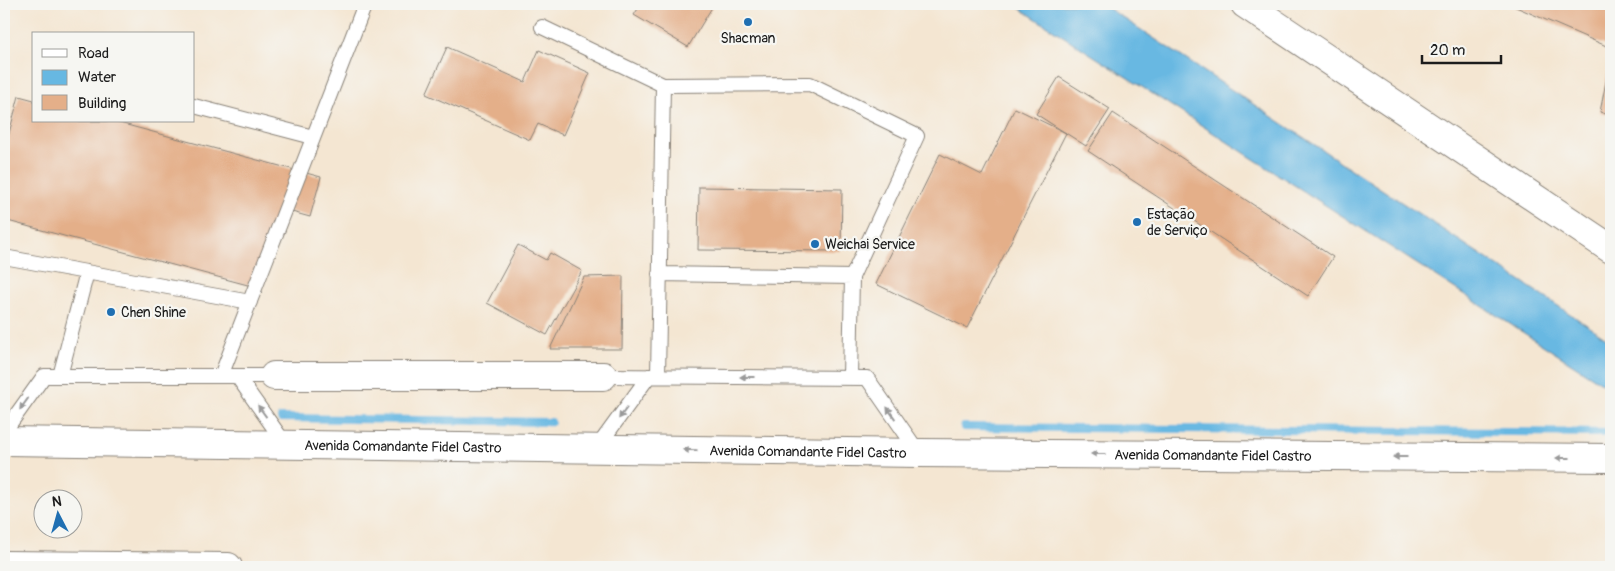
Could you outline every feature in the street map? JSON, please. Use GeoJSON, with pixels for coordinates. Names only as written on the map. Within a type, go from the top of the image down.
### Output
{"type":"FeatureCollection","features":[{"type":"Feature","properties":{"kind":"main road"},"geometry":{"type":"LineString","coordinates":[[1245,4],[1611,249]]}},
{"type":"Feature","properties":{"kind":"main road"},"geometry":{"type":"LineString","coordinates":[[274,376],[603,376]]}},
{"type":"Feature","properties":{"kind":"main road","name":"Avenida Comandante Fidel Castro"},"geometry":{"type":"LineString","coordinates":[[4,442],[919,453],[1611,458]]}},
{"type":"Feature","properties":{"kind":"main road"},"geometry":{"type":"LineString","coordinates":[[4,565],[228,567]]}},
{"type":"Feature","properties":{"kind":"lane"},"geometry":{"type":"LineString","coordinates":[[221,376],[365,4]]}},
{"type":"Feature","properties":{"kind":"lane"},"geometry":{"type":"LineString","coordinates":[[542,27],[663,84],[810,84],[917,136],[852,277],[850,377]]}},
{"type":"Feature","properties":{"kind":"lane"},"geometry":{"type":"LineString","coordinates":[[596,449],[654,376],[659,274],[663,84]]}},
{"type":"Feature","properties":{"kind":"lane"},"geometry":{"type":"LineString","coordinates":[[195,106],[313,137]]}},
{"type":"Feature","properties":{"kind":"lane"},"geometry":{"type":"LineString","coordinates":[[4,257],[250,302]]}},
{"type":"Feature","properties":{"kind":"lane"},"geometry":{"type":"LineString","coordinates":[[60,376],[87,272]]}},
{"type":"Feature","properties":{"kind":"lane"},"geometry":{"type":"LineString","coordinates":[[659,274],[852,277]]}},
{"type":"Feature","properties":{"kind":"lane"},"geometry":{"type":"LineString","coordinates":[[4,432],[44,376],[274,376]]}},
{"type":"Feature","properties":{"kind":"lane"},"geometry":{"type":"LineString","coordinates":[[237,376],[286,445]]}},
{"type":"Feature","properties":{"kind":"lane"},"geometry":{"type":"LineString","coordinates":[[603,376],[867,378],[919,453]]}},
{"type":"Feature","properties":{"kind":"water"},"geometry":{"type":"Polygon","coordinates":[[[1013,4],[1102,4],[1611,341],[1611,389],[1013,4]]]}},
{"type":"Feature","properties":{"kind":"building"},"geometry":{"type":"Polygon","coordinates":[[[641,4],[714,4],[688,47],[634,15],[641,4]]]}},
{"type":"Feature","properties":{"kind":"building"},"geometry":{"type":"Polygon","coordinates":[[[1509,4],[1611,4],[1611,48],[1509,4]]]}},
{"type":"Feature","properties":{"kind":"building"},"geometry":{"type":"Polygon","coordinates":[[[447,47],[525,82],[539,50],[590,73],[563,135],[538,124],[530,140],[426,94],[447,47]]]}},
{"type":"Feature","properties":{"kind":"building"},"geometry":{"type":"Polygon","coordinates":[[[1611,61],[1611,116],[1600,112],[1611,61]]]}},
{"type":"Feature","properties":{"kind":"building"},"geometry":{"type":"Polygon","coordinates":[[[1059,77],[1110,109],[1086,146],[1036,114],[1059,77]]]}},
{"type":"Feature","properties":{"kind":"building"},"geometry":{"type":"Polygon","coordinates":[[[19,96],[32,99],[32,122],[116,122],[321,177],[310,217],[281,209],[259,288],[4,220],[4,152],[19,96]]]}},
{"type":"Feature","properties":{"kind":"building"},"geometry":{"type":"Polygon","coordinates":[[[1015,108],[1066,133],[967,328],[876,284],[940,154],[982,175],[1015,108]]]}},
{"type":"Feature","properties":{"kind":"building"},"geometry":{"type":"Polygon","coordinates":[[[1113,113],[1333,257],[1308,296],[1088,151],[1113,113]]]}},
{"type":"Feature","properties":{"kind":"building"},"geometry":{"type":"Polygon","coordinates":[[[699,187],[842,189],[841,251],[698,250],[699,187]]]}},
{"type":"Feature","properties":{"kind":"building"},"geometry":{"type":"Polygon","coordinates":[[[518,245],[546,260],[550,253],[582,271],[547,335],[487,303],[518,245]]]}},
{"type":"Feature","properties":{"kind":"building"},"geometry":{"type":"Polygon","coordinates":[[[623,276],[622,349],[550,349],[584,277],[623,276]]]}},
{"type":"Feature","properties":{"kind":"waterway"},"geometry":{"type":"LineString","coordinates":[[281,418],[551,422]]}},
{"type":"Feature","properties":{"kind":"waterway"},"geometry":{"type":"LineString","coordinates":[[964,427],[1611,433]]}},
{"type":"Feature","properties":{"kind":"place","name":"Shacman"},"geometry":{"type":"Point","coordinates":[748,22]}},
{"type":"Feature","properties":{"kind":"place","name":"Estação de Serviço"},"geometry":{"type":"Point","coordinates":[1137,222]}},
{"type":"Feature","properties":{"kind":"place","name":"Weichai Service"},"geometry":{"type":"Point","coordinates":[815,244]}},
{"type":"Feature","properties":{"kind":"place","name":"Chen Shine"},"geometry":{"type":"Point","coordinates":[111,312]}}]}
